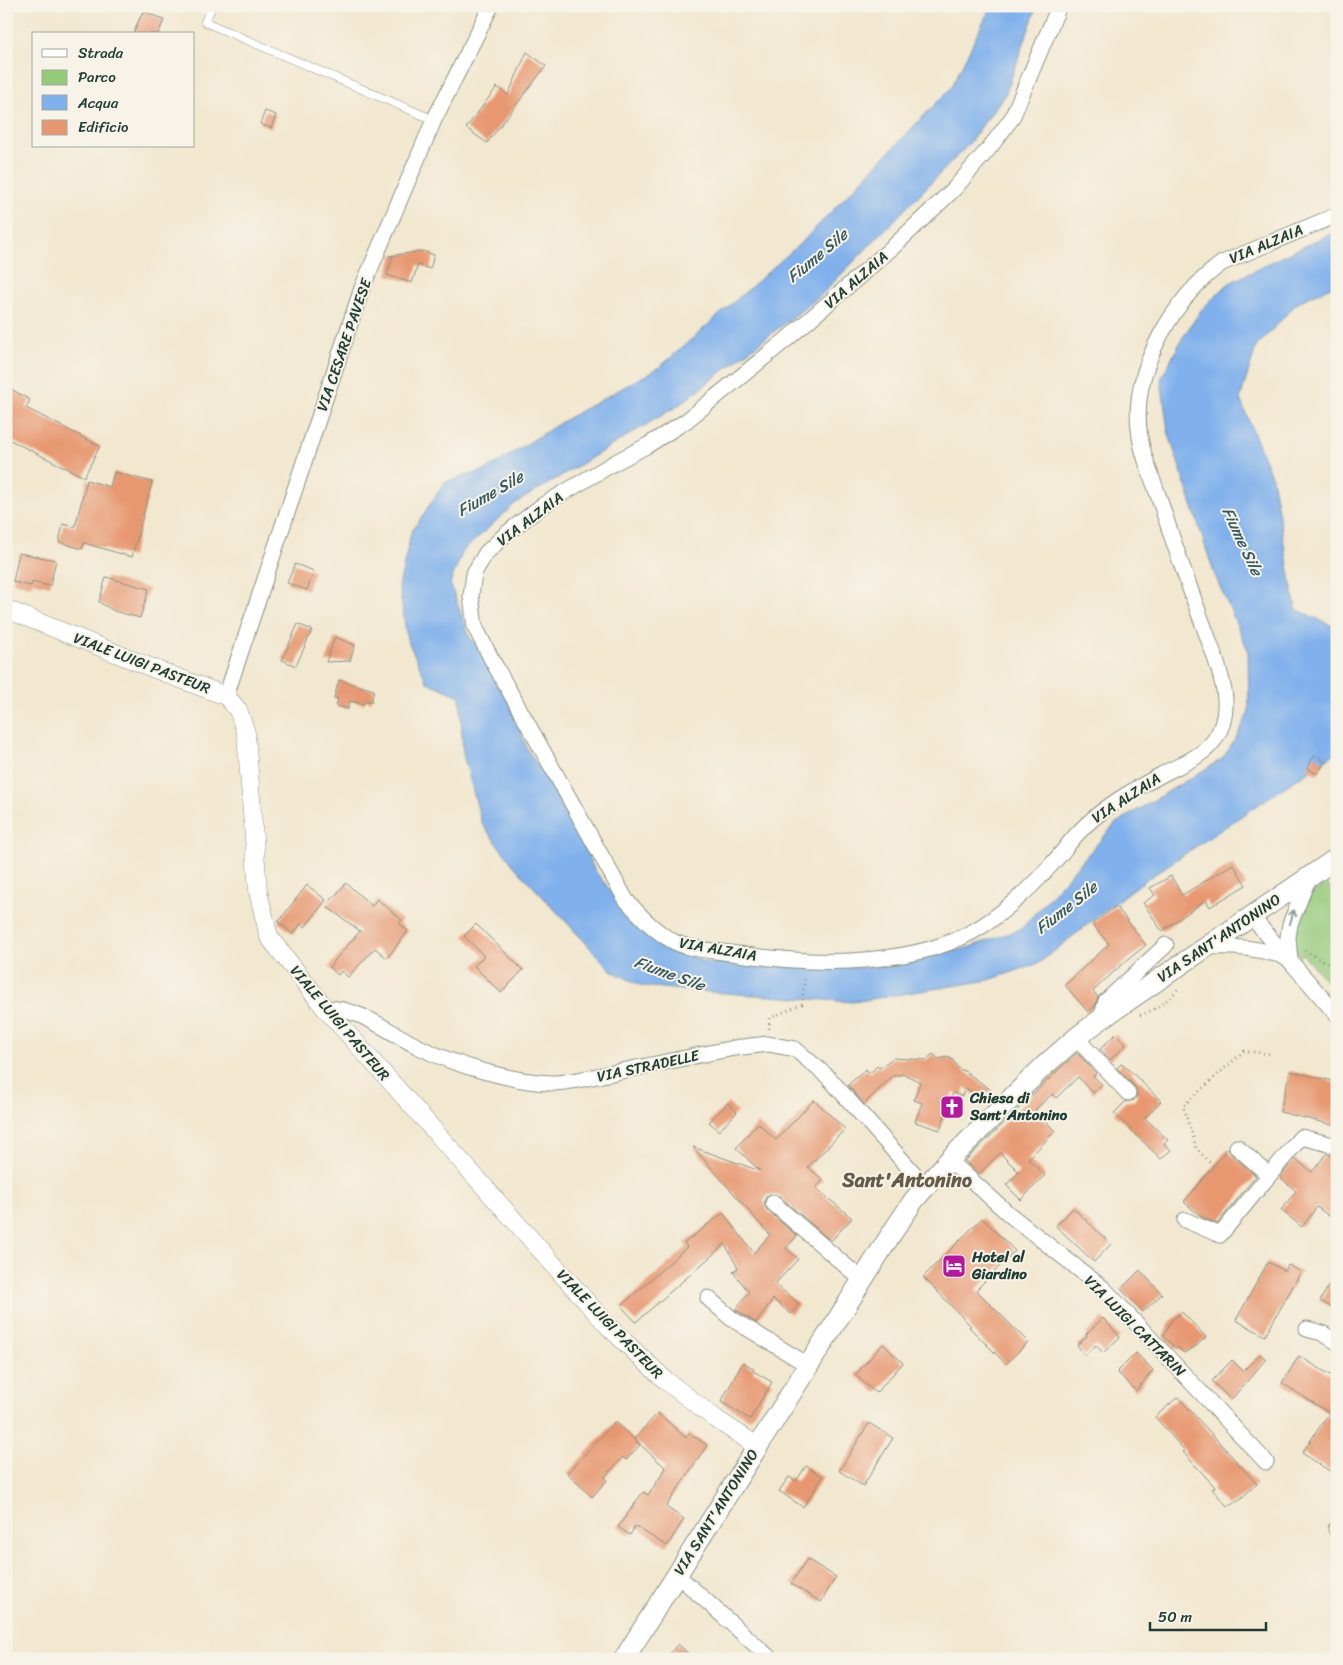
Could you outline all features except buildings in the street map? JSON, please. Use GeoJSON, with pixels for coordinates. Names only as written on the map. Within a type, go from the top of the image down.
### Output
{"type":"FeatureCollection","features":[{"type":"Feature","properties":{"kind":"main road","name":"VIA SANT'ANTONINO"},"geometry":{"type":"LineString","coordinates":[[624,1659],[914,1200],[949,1160],[1044,1066],[1076,1038],[1337,858]]}},
{"type":"Feature","properties":{"kind":"street","name":"VIA CESARE PAVESE"},"geometry":{"type":"LineString","coordinates":[[226,696],[362,288],[434,120],[491,6]]}},
{"type":"Feature","properties":{"kind":"street","name":"VIA ALZAIA"},"geometry":{"type":"LineString","coordinates":[[1059,6],[1012,118],[954,189],[857,280],[686,421],[543,505],[506,534],[486,553],[474,573],[471,596],[475,626],[525,720],[626,900],[646,922],[673,942],[701,949],[756,957],[806,961],[857,960],[900,955],[940,946],[972,932],[1002,912],[1049,869],[1078,833],[1095,816],[1157,777],[1202,753],[1216,738],[1223,719],[1226,700],[1218,666],[1144,454],[1139,429],[1139,404],[1142,381],[1152,352],[1165,328],[1184,299],[1207,274],[1222,263],[1337,215]]}},
{"type":"Feature","properties":{"kind":"street","name":"VIALE LUIGI PASTEUR"},"geometry":{"type":"LineString","coordinates":[[6,609],[226,696],[238,710],[246,732],[258,891],[269,937],[325,1008],[610,1328],[672,1385],[716,1419],[757,1446]]}},
{"type":"Feature","properties":{"kind":"street"},"geometry":{"type":"LineString","coordinates":[[1288,959],[1290,924],[1309,877]]}},
{"type":"Feature","properties":{"kind":"street"},"geometry":{"type":"LineString","coordinates":[[1251,916],[1337,1015]]}},
{"type":"Feature","properties":{"kind":"street","name":"VIA SANT'ANTONINO"},"geometry":{"type":"LineString","coordinates":[[1101,1019],[1106,1000],[1166,945]]}},
{"type":"Feature","properties":{"kind":"street"},"geometry":{"type":"LineString","coordinates":[[1207,946],[1234,946],[1258,949],[1288,959]]}},
{"type":"Feature","properties":{"kind":"street","name":"VIA STRADELLE"},"geometry":{"type":"LineString","coordinates":[[325,1008],[337,1008],[362,1015],[419,1048],[452,1061],[482,1071],[538,1082],[553,1083],[578,1080],[734,1048],[768,1044],[795,1049],[828,1077],[926,1187]]}},
{"type":"Feature","properties":{"kind":"street"},"geometry":{"type":"LineString","coordinates":[[1076,1038],[1128,1093]]}},
{"type":"Feature","properties":{"kind":"street"},"geometry":{"type":"LineString","coordinates":[[1185,1220],[1220,1235],[1300,1137],[1337,1146]]}},
{"type":"Feature","properties":{"kind":"street"},"geometry":{"type":"LineString","coordinates":[[1237,1147],[1269,1176]]}},
{"type":"Feature","properties":{"kind":"street","name":"VIA LUIGI CATTARIN"},"geometry":{"type":"LineString","coordinates":[[949,1160],[1010,1214],[1104,1289],[1266,1462]]}},
{"type":"Feature","properties":{"kind":"street"},"geometry":{"type":"LineString","coordinates":[[773,1203],[862,1280]]}},
{"type":"Feature","properties":{"kind":"street"},"geometry":{"type":"LineString","coordinates":[[708,1298],[732,1318],[808,1365]]}},
{"type":"Feature","properties":{"kind":"street"},"geometry":{"type":"LineString","coordinates":[[1307,1329],[1322,1333],[1337,1342]]}},
{"type":"Feature","properties":{"kind":"street"},"geometry":{"type":"LineString","coordinates":[[676,1574],[771,1659]]}},
{"type":"Feature","properties":{"kind":"lane"},"geometry":{"type":"LineString","coordinates":[[212,6],[205,22],[434,120]]}},
{"type":"Feature","properties":{"kind":"path"},"geometry":{"type":"LineString","coordinates":[[1301,944],[1309,954],[1337,966]]}},
{"type":"Feature","properties":{"kind":"path"},"geometry":{"type":"LineString","coordinates":[[768,1044],[770,1018],[802,1004],[805,972]]}},
{"type":"Feature","properties":{"kind":"path"},"geometry":{"type":"LineString","coordinates":[[1139,1015],[1150,1012],[1172,996],[1180,987]]}},
{"type":"Feature","properties":{"kind":"path"},"geometry":{"type":"LineString","coordinates":[[1214,1166],[1197,1149],[1183,1106],[1244,1051],[1271,1054]]}},
{"type":"Feature","properties":{"kind":"green space"},"geometry":{"type":"Polygon","coordinates":[[[1326,883],[1337,896],[1337,1002],[1326,990],[1330,986],[1303,954],[1299,958],[1293,936],[1305,900],[1326,883]]]}},
{"type":"Feature","properties":{"kind":"water","name":"Fiume Sile"},"geometry":{"type":"Polygon","coordinates":[[[991,6],[1037,6],[1006,93],[968,145],[820,296],[679,405],[516,503],[463,551],[450,583],[469,636],[503,684],[527,749],[565,808],[595,871],[638,925],[703,962],[760,966],[868,968],[964,949],[1021,929],[1116,823],[1222,759],[1235,740],[1249,712],[1248,650],[1214,573],[1168,431],[1161,379],[1183,337],[1202,309],[1228,284],[1337,231],[1337,284],[1298,302],[1256,347],[1240,399],[1272,478],[1296,609],[1337,628],[1337,750],[1334,754],[1131,890],[1039,963],[989,980],[853,1002],[642,986],[612,971],[514,866],[482,824],[463,754],[460,696],[427,682],[407,639],[399,586],[411,533],[445,482],[486,470],[563,421],[660,367],[802,242],[951,88],[991,6]]]}},
{"type":"Feature","properties":{"kind":"place","name":"Chiesa di Sant'Antonino"},"geometry":{"type":"Point","coordinates":[952,1107]}},
{"type":"Feature","properties":{"kind":"place","name":"Hotel al Giardino"},"geometry":{"type":"Point","coordinates":[954,1266]}},
{"type":"Feature","properties":{"kind":"district","name":"Sant'Antonino"},"geometry":{"type":"Point","coordinates":[907,1180]}}]}
